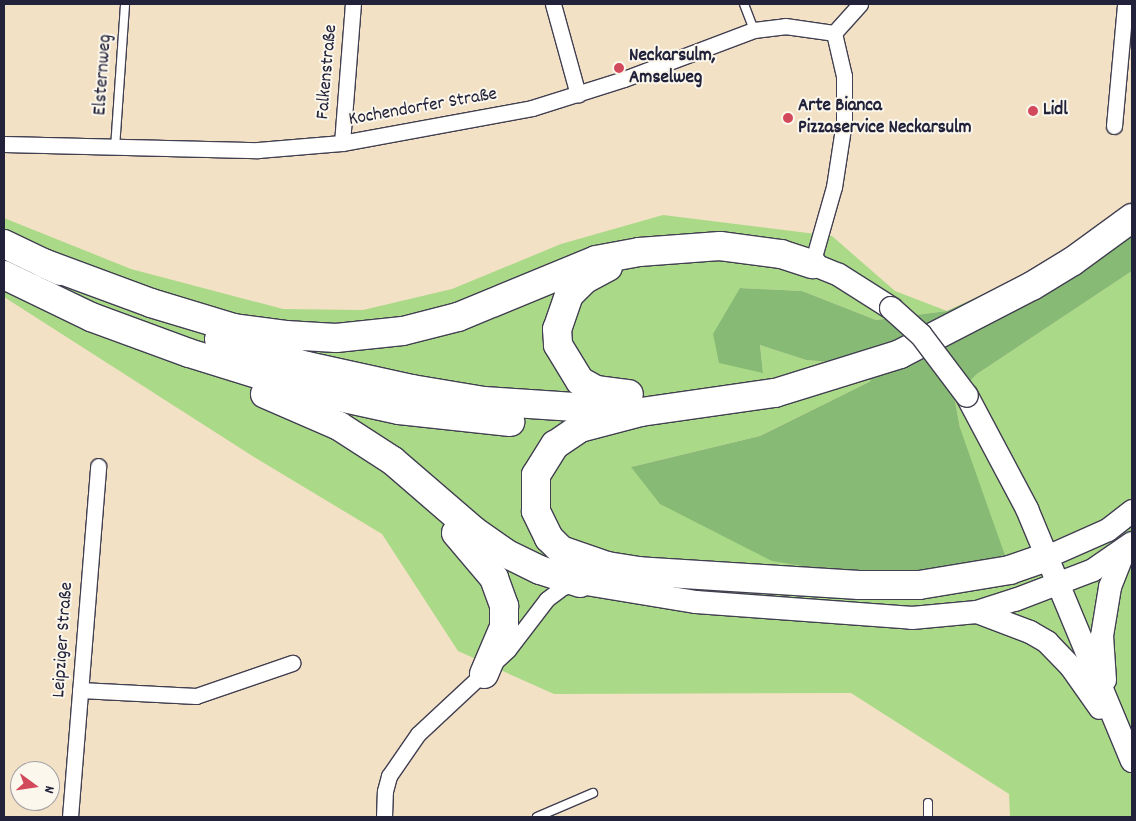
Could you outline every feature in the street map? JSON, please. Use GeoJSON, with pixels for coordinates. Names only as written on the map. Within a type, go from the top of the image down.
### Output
{"type":"FeatureCollection","features":[{"type":"Feature","properties":{"kind":"highway"},"geometry":{"type":"LineString","coordinates":[[1047,557],[1010,570],[919,585],[859,585],[639,571],[580,558],[561,550],[540,525],[534,492],[536,475],[555,445],[568,433],[599,422],[642,412],[775,393],[900,354],[1032,286],[1073,261],[1132,218]]}},
{"type":"Feature","properties":{"kind":"highway"},"geometry":{"type":"LineString","coordinates":[[4,244],[184,326],[307,366],[412,390],[484,402],[642,412]]}},
{"type":"Feature","properties":{"kind":"highway"},"geometry":{"type":"LineString","coordinates":[[43,263],[151,303],[234,328],[286,335],[336,338],[403,331],[458,317],[596,260],[671,247],[743,248],[812,264]]}},
{"type":"Feature","properties":{"kind":"highway"},"geometry":{"type":"LineString","coordinates":[[671,247],[603,269],[584,280],[569,295],[557,329],[558,345],[580,381],[596,390],[636,395],[673,409]]}},
{"type":"Feature","properties":{"kind":"highway"},"geometry":{"type":"LineString","coordinates":[[4,275],[91,317],[189,353],[312,391],[399,410],[519,422],[599,422]]}},
{"type":"Feature","properties":{"kind":"highway"},"geometry":{"type":"LineString","coordinates":[[189,353],[230,379],[339,426],[393,461],[428,492],[505,553],[540,570],[580,583]]}},
{"type":"Feature","properties":{"kind":"highway"},"geometry":{"type":"LineString","coordinates":[[428,492],[454,531],[490,572],[504,606],[504,627],[484,674]]}},
{"type":"Feature","properties":{"kind":"main road"},"geometry":{"type":"LineString","coordinates":[[812,264],[867,291],[890,308],[921,335],[967,396],[1008,469],[1130,755]]}},
{"type":"Feature","properties":{"kind":"main road"},"geometry":{"type":"LineString","coordinates":[[1047,557],[1108,530],[1132,511]]}},
{"type":"Feature","properties":{"kind":"main road"},"geometry":{"type":"LineString","coordinates":[[580,583],[687,600],[830,614],[912,618],[977,612],[1058,585],[1093,570],[1128,546]]}},
{"type":"Feature","properties":{"kind":"main road"},"geometry":{"type":"LineString","coordinates":[[1106,698],[1102,636],[1110,587],[1128,546]]}},
{"type":"Feature","properties":{"kind":"main road"},"geometry":{"type":"LineString","coordinates":[[977,612],[1030,632],[1047,642],[1093,696],[1130,755]]}},
{"type":"Feature","properties":{"kind":"street","name":"Falkenstraße"},"geometry":{"type":"LineString","coordinates":[[342,143],[353,4]]}},
{"type":"Feature","properties":{"kind":"street"},"geometry":{"type":"LineString","coordinates":[[552,4],[578,95]]}},
{"type":"Feature","properties":{"kind":"street"},"geometry":{"type":"LineString","coordinates":[[812,264],[834,187],[844,122],[844,76],[834,33],[860,4]]}},
{"type":"Feature","properties":{"kind":"street"},"geometry":{"type":"LineString","coordinates":[[1114,126],[1125,4]]}},
{"type":"Feature","properties":{"kind":"street","name":"Kochendorfer Straße"},"geometry":{"type":"LineString","coordinates":[[4,144],[258,150],[342,143],[523,110],[578,95],[754,30],[785,26],[834,33]]}},
{"type":"Feature","properties":{"kind":"street","name":"Leipziger Straße"},"geometry":{"type":"LineString","coordinates":[[70,817],[98,466]]}},
{"type":"Feature","properties":{"kind":"street"},"geometry":{"type":"LineString","coordinates":[[384,817],[384,790],[399,758],[418,734],[484,674],[519,637],[547,598],[564,587],[580,583]]}},
{"type":"Feature","properties":{"kind":"street"},"geometry":{"type":"LineString","coordinates":[[80,690],[196,696],[292,663]]}},
{"type":"Feature","properties":{"kind":"lane","name":"Elsternweg"},"geometry":{"type":"LineString","coordinates":[[115,148],[125,4]]}},
{"type":"Feature","properties":{"kind":"lane"},"geometry":{"type":"LineString","coordinates":[[744,4],[754,30]]}},
{"type":"Feature","properties":{"kind":"lane"},"geometry":{"type":"LineString","coordinates":[[537,817],[593,793]]}},
{"type":"Feature","properties":{"kind":"lane"},"geometry":{"type":"LineString","coordinates":[[928,803],[928,817]]}},
{"type":"Feature","properties":{"kind":"green space"},"geometry":{"type":"Polygon","coordinates":[[[1132,203],[1132,271],[977,374],[954,396],[960,428],[1007,561],[934,574],[845,573],[772,561],[660,504],[631,467],[760,436],[871,381],[850,364],[806,360],[760,345],[763,373],[719,363],[713,334],[740,288],[802,291],[876,320],[947,311],[1033,271],[1092,237],[1132,203]]]}},
{"type":"Feature","properties":{"kind":"green space"},"geometry":{"type":"Polygon","coordinates":[[[663,215],[832,236],[895,291],[947,311],[876,320],[802,291],[740,288],[763,373],[760,345],[806,360],[850,364],[871,381],[760,436],[631,467],[960,428],[954,396],[977,374],[1132,271],[1132,817],[1010,817],[1009,794],[851,693],[554,694],[458,651],[382,534],[254,457],[4,297],[4,218],[131,269],[283,309],[363,310],[452,289],[561,244],[663,215]]]}},
{"type":"Feature","properties":{"kind":"place","name":"Neckarsulm, Amselweg"},"geometry":{"type":"Point","coordinates":[619,68]}},
{"type":"Feature","properties":{"kind":"place","name":"Lidl"},"geometry":{"type":"Point","coordinates":[1033,111]}},
{"type":"Feature","properties":{"kind":"place","name":"Arte Bianca Pizzaservice Neckarsulm"},"geometry":{"type":"Point","coordinates":[788,118]}}]}
